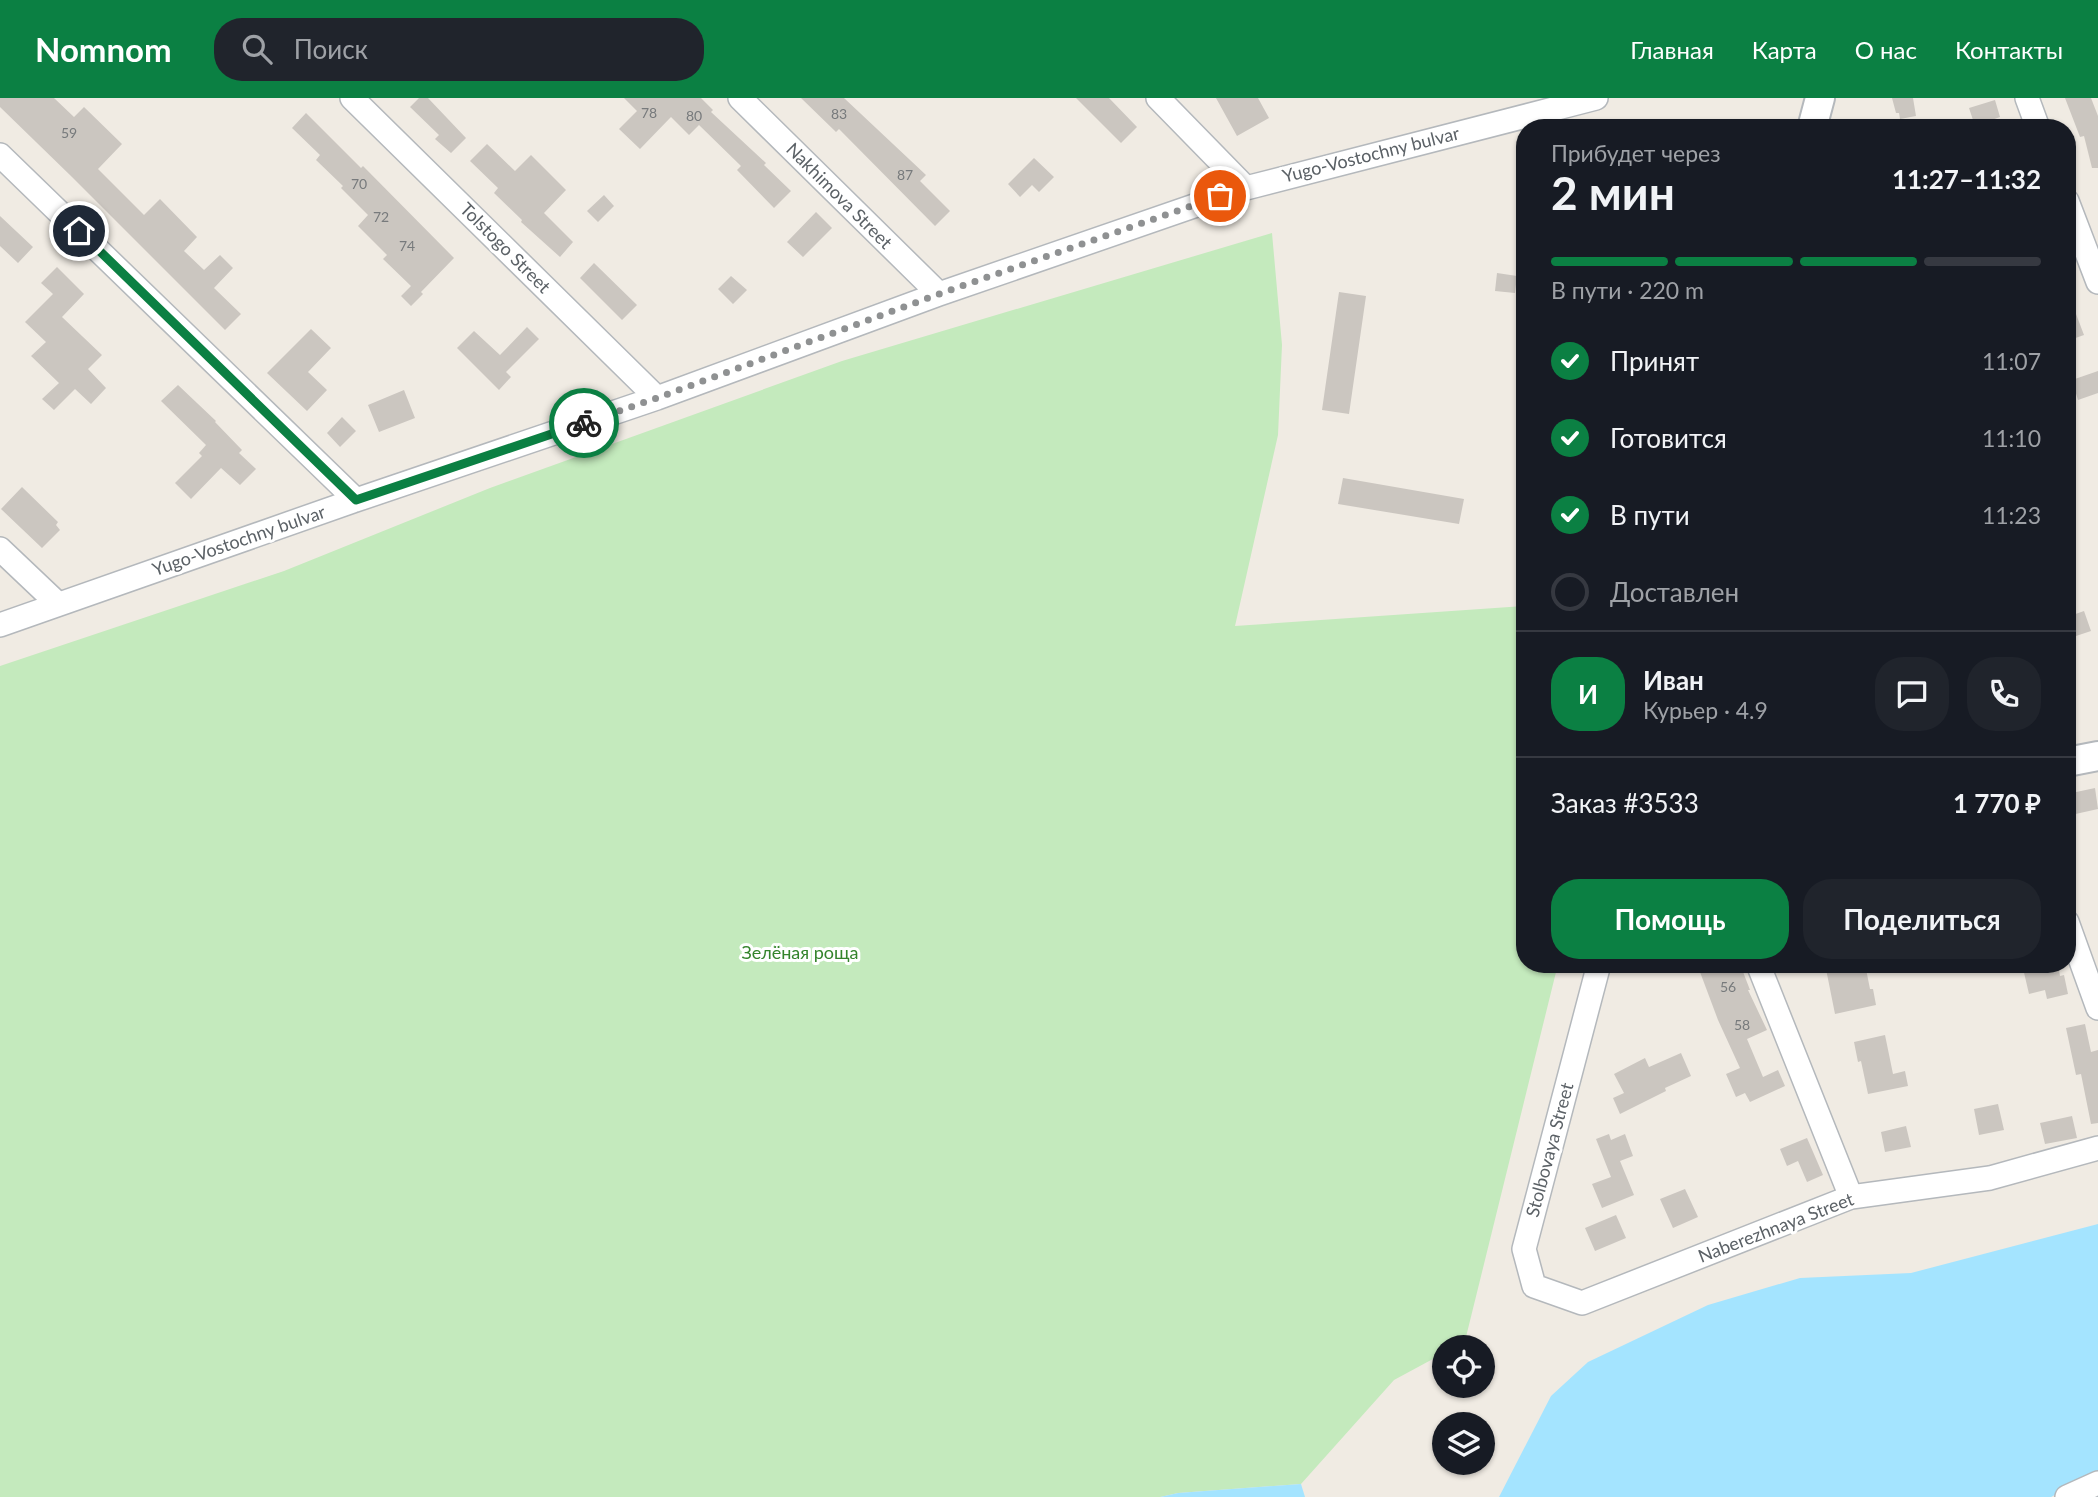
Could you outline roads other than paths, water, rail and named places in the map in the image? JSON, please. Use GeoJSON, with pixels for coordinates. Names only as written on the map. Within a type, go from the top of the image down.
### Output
{"type":"FeatureCollection","features":[{"type":"Feature","properties":{"kind":"street","name":"Tolstogo Street"},"geometry":{"type":"LineString","coordinates":[[352,98],[657,398]]}},
{"type":"Feature","properties":{"kind":"street","name":"Nakhimova Street"},"geometry":{"type":"LineString","coordinates":[[740,98],[939,294]]}},
{"type":"Feature","properties":{"kind":"street"},"geometry":{"type":"LineString","coordinates":[[1158,98],[1246,188]]}},
{"type":"Feature","properties":{"kind":"street","name":"Yugo-Vostochny bulvar"},"geometry":{"type":"LineString","coordinates":[[0,625],[657,398],[939,294],[1246,188],[1536,105],[1596,98]]}},
{"type":"Feature","properties":{"kind":"street"},"geometry":{"type":"LineString","coordinates":[[1814,119],[1820,98]]}},
{"type":"Feature","properties":{"kind":"street"},"geometry":{"type":"LineString","coordinates":[[2027,98],[2035,119]]}},
{"type":"Feature","properties":{"kind":"street"},"geometry":{"type":"LineString","coordinates":[[0,155],[356,500]]}},
{"type":"Feature","properties":{"kind":"street"},"geometry":{"type":"LineString","coordinates":[[2076,225],[2098,282]]}},
{"type":"Feature","properties":{"kind":"street"},"geometry":{"type":"LineString","coordinates":[[0,549],[58,604]]}},
{"type":"Feature","properties":{"kind":"street"},"geometry":{"type":"LineString","coordinates":[[2076,760],[2098,756]]}},
{"type":"Feature","properties":{"kind":"street"},"geometry":{"type":"LineString","coordinates":[[2076,947],[2098,1008]]}},
{"type":"Feature","properties":{"kind":"street","name":"Stolbovaya Street"},"geometry":{"type":"LineString","coordinates":[[1582,1303],[1534,1286],[1524,1250],[1597,973]]}},
{"type":"Feature","properties":{"kind":"street"},"geometry":{"type":"LineString","coordinates":[[1762,973],[1851,1197]]}},
{"type":"Feature","properties":{"kind":"street","name":"Naberezhnaya Street"},"geometry":{"type":"LineString","coordinates":[[1582,1303],[1851,1197],[1990,1178],[2098,1148]]}},
{"type":"Feature","properties":{"kind":"street"},"geometry":{"type":"LineString","coordinates":[[2067,1497],[2098,1483]]}},
{"type":"Feature","properties":{"kind":"water"},"geometry":{"type":"Polygon","coordinates":[[[2098,1224],[2098,1471],[2051,1497],[1499,1497],[1551,1396],[1588,1362],[1708,1305],[1800,1278],[1911,1273],[2098,1224]]]}},
{"type":"Feature","properties":{"kind":"water"},"geometry":{"type":"Polygon","coordinates":[[[1301,1484],[1305,1497],[1160,1497],[1178,1493],[1301,1484]]]}},
{"type":"Feature","properties":{"kind":"park label","name":"Зелёная роща"},"geometry":{"type":"Point","coordinates":[800,953]}}]}
